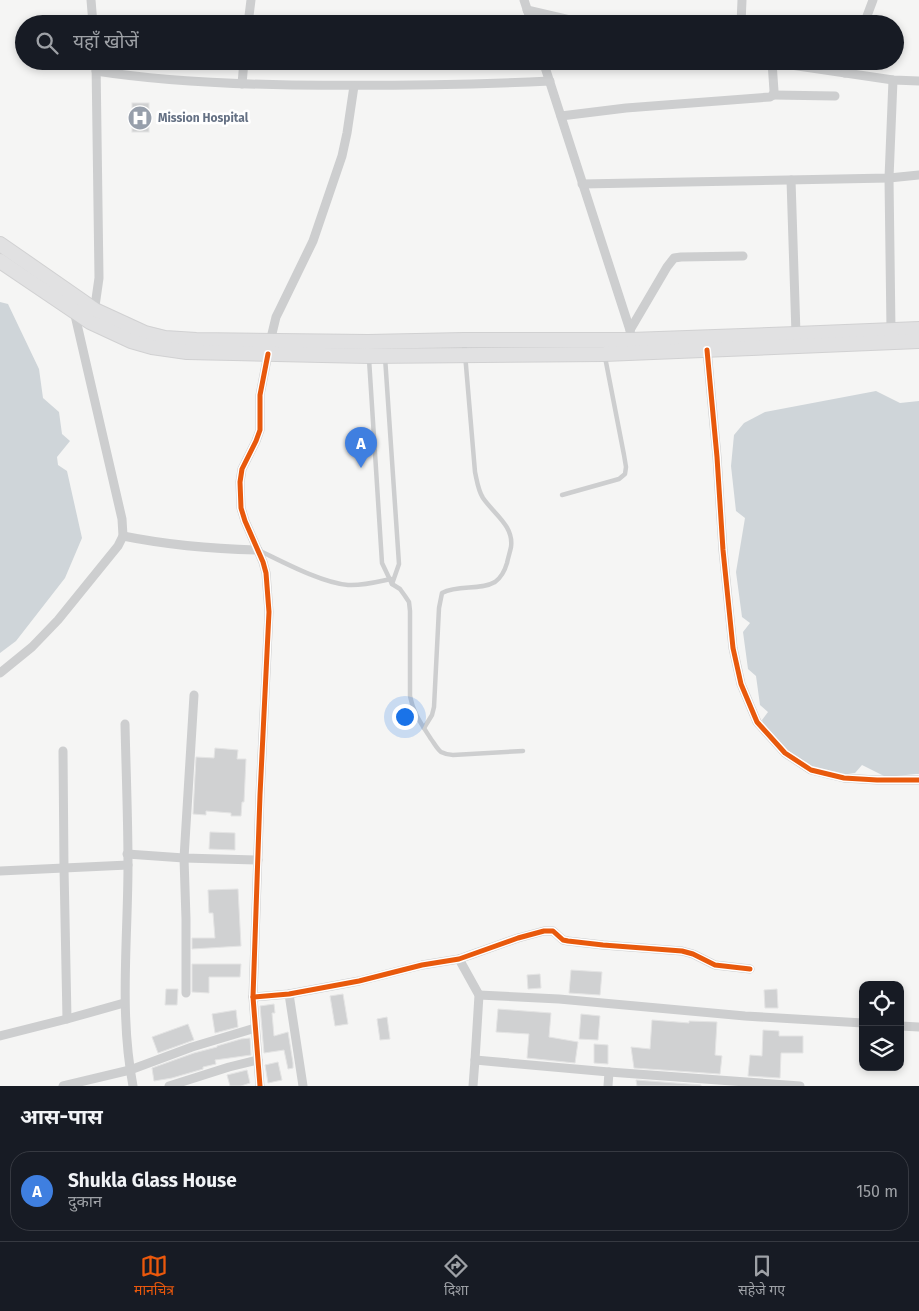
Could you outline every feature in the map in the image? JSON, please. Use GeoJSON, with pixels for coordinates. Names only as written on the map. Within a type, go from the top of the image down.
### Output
{"type":"FeatureCollection","features":[{"type":"Feature","properties":{"kind":"main road"},"geometry":{"type":"LineString","coordinates":[[0,244],[75,305]]}},
{"type":"Feature","properties":{"kind":"main road"},"geometry":{"type":"LineString","coordinates":[[0,261],[75,305],[131,341],[152,347],[187,352],[269,348],[385,349],[465,355],[604,354],[631,341],[707,350],[919,340]]}},
{"type":"Feature","properties":{"kind":"main road"},"geometry":{"type":"LineString","coordinates":[[385,349],[464,340],[631,341],[919,329]]}},
{"type":"Feature","properties":{"kind":"street"},"geometry":{"type":"LineString","coordinates":[[91,0],[92,15]]}},
{"type":"Feature","properties":{"kind":"street"},"geometry":{"type":"LineString","coordinates":[[249,15],[251,0]]}},
{"type":"Feature","properties":{"kind":"street"},"geometry":{"type":"LineString","coordinates":[[524,0],[529,15]]}},
{"type":"Feature","properties":{"kind":"street"},"geometry":{"type":"LineString","coordinates":[[741,15],[742,0]]}},
{"type":"Feature","properties":{"kind":"street"},"geometry":{"type":"LineString","coordinates":[[867,15],[873,0]]}},
{"type":"Feature","properties":{"kind":"street"},"geometry":{"type":"LineString","coordinates":[[527,10],[548,15]]}},
{"type":"Feature","properties":{"kind":"street"},"geometry":{"type":"LineString","coordinates":[[242,84],[243,70]]}},
{"type":"Feature","properties":{"kind":"street"},"geometry":{"type":"LineString","coordinates":[[546,70],[631,341]]}},
{"type":"Feature","properties":{"kind":"street"},"geometry":{"type":"LineString","coordinates":[[770,70],[775,87],[773,95]]}},
{"type":"Feature","properties":{"kind":"street"},"geometry":{"type":"LineString","coordinates":[[824,70],[894,80],[919,81]]}},
{"type":"Feature","properties":{"kind":"street"},"geometry":{"type":"LineString","coordinates":[[92,316],[99,278],[96,71],[124,76],[242,84],[354,86],[550,81]]}},
{"type":"Feature","properties":{"kind":"street"},"geometry":{"type":"LineString","coordinates":[[891,330],[889,178],[894,80]]}},
{"type":"Feature","properties":{"kind":"street"},"geometry":{"type":"LineString","coordinates":[[260,1086],[252,997],[269,612],[264,562],[241,508],[240,482],[242,469],[260,430],[260,395],[276,317],[317,231],[342,156],[354,86]]}},
{"type":"Feature","properties":{"kind":"street"},"geometry":{"type":"LineString","coordinates":[[561,116],[626,108],[766,98],[773,95],[835,96]]}},
{"type":"Feature","properties":{"kind":"street"},"geometry":{"type":"LineString","coordinates":[[582,184],[889,178],[919,175]]}},
{"type":"Feature","properties":{"kind":"street"},"geometry":{"type":"LineString","coordinates":[[791,180],[796,334]]}},
{"type":"Feature","properties":{"kind":"street"},"geometry":{"type":"LineString","coordinates":[[631,341],[666,267],[674,258],[743,256]]}},
{"type":"Feature","properties":{"kind":"street"},"geometry":{"type":"LineString","coordinates":[[0,673],[32,647],[58,620],[118,546],[123,536],[122,519],[75,305]]}},
{"type":"Feature","properties":{"kind":"street"},"geometry":{"type":"LineString","coordinates":[[707,350],[733,648],[740,684],[757,722],[784,753],[811,770],[844,778],[919,780]]}},
{"type":"Feature","properties":{"kind":"street"},"geometry":{"type":"LineString","coordinates":[[123,536],[154,542],[258,550]]}},
{"type":"Feature","properties":{"kind":"street"},"geometry":{"type":"LineString","coordinates":[[186,993],[184,858],[194,695]]}},
{"type":"Feature","properties":{"kind":"street"},"geometry":{"type":"LineString","coordinates":[[125,724],[128,865],[124,1003],[133,1086]]}},
{"type":"Feature","properties":{"kind":"street"},"geometry":{"type":"LineString","coordinates":[[62,750],[67,1019]]}},
{"type":"Feature","properties":{"kind":"street"},"geometry":{"type":"LineString","coordinates":[[127,854],[258,860]]}},
{"type":"Feature","properties":{"kind":"street"},"geometry":{"type":"LineString","coordinates":[[0,871],[128,865]]}},
{"type":"Feature","properties":{"kind":"street"},"geometry":{"type":"LineString","coordinates":[[252,997],[289,994],[459,959],[544,931],[553,931],[563,940],[568,941],[682,951],[693,954],[715,965],[750,969]]}},
{"type":"Feature","properties":{"kind":"street"},"geometry":{"type":"LineString","coordinates":[[459,959],[479,995],[473,1086]]}},
{"type":"Feature","properties":{"kind":"street"},"geometry":{"type":"LineString","coordinates":[[289,994],[303,1086]]}},
{"type":"Feature","properties":{"kind":"street"},"geometry":{"type":"LineString","coordinates":[[479,995],[559,999],[745,1016],[859,1023]]}},
{"type":"Feature","properties":{"kind":"street"},"geometry":{"type":"LineString","coordinates":[[0,1036],[124,1003]]}},
{"type":"Feature","properties":{"kind":"street"},"geometry":{"type":"LineString","coordinates":[[904,1026],[919,1027]]}},
{"type":"Feature","properties":{"kind":"street"},"geometry":{"type":"LineString","coordinates":[[63,1086],[130,1070],[192,1047],[255,1028]]}},
{"type":"Feature","properties":{"kind":"street"},"geometry":{"type":"LineString","coordinates":[[169,1086],[258,1060]]}},
{"type":"Feature","properties":{"kind":"street"},"geometry":{"type":"LineString","coordinates":[[476,1060],[800,1086]]}},
{"type":"Feature","properties":{"kind":"street"},"geometry":{"type":"LineString","coordinates":[[608,1086],[609,1072]]}},
{"type":"Feature","properties":{"kind":"lane"},"geometry":{"type":"LineString","coordinates":[[424,728],[432,716],[434,707],[439,608],[442,593],[457,588],[485,586],[500,579],[505,569],[511,546],[510,535],[505,524],[484,498],[475,472],[464,340]]}},
{"type":"Feature","properties":{"kind":"lane"},"geometry":{"type":"LineString","coordinates":[[368,349],[382,563],[409,602],[410,696],[412,706],[436,747],[446,754],[522,751]]}},
{"type":"Feature","properties":{"kind":"lane"},"geometry":{"type":"LineString","coordinates":[[385,349],[399,564],[392,580]]}},
{"type":"Feature","properties":{"kind":"lane"},"geometry":{"type":"LineString","coordinates":[[562,495],[618,479],[625,474],[624,455],[604,354]]}},
{"type":"Feature","properties":{"kind":"lane"},"geometry":{"type":"LineString","coordinates":[[258,550],[331,582],[349,585],[392,580]]}},
{"type":"Feature","properties":{"kind":"shaded area"},"geometry":{"type":"Polygon","coordinates":[[[0,302],[8,304],[39,369],[43,398],[59,412],[62,434],[70,441],[57,457],[58,465],[67,471],[82,538],[65,578],[16,641],[0,653],[0,302]]]}},
{"type":"Feature","properties":{"kind":"shaded area"},"geometry":{"type":"Polygon","coordinates":[[[876,391],[900,403],[919,401],[919,774],[886,777],[862,765],[855,773],[833,776],[801,765],[772,742],[762,720],[768,712],[760,705],[756,676],[748,669],[743,632],[750,623],[742,617],[736,572],[745,518],[736,511],[731,466],[734,435],[744,423],[765,412],[876,391]]]}},
{"type":"Feature","properties":{"kind":"building"},"geometry":{"type":"Polygon","coordinates":[[[132,103],[149,103],[149,132],[132,132],[132,103]]]}},
{"type":"Feature","properties":{"kind":"building"},"geometry":{"type":"Polygon","coordinates":[[[215,748],[238,750],[237,759],[246,759],[244,802],[242,802],[241,816],[231,816],[231,813],[206,811],[206,815],[193,814],[196,757],[214,758],[215,748]]]}},
{"type":"Feature","properties":{"kind":"building"},"geometry":{"type":"Polygon","coordinates":[[[210,832],[235,833],[235,850],[209,849],[210,832]]]}},
{"type":"Feature","properties":{"kind":"building"},"geometry":{"type":"Polygon","coordinates":[[[238,889],[241,946],[192,949],[192,938],[215,938],[213,913],[209,913],[208,890],[238,889]]]}},
{"type":"Feature","properties":{"kind":"building"},"geometry":{"type":"Polygon","coordinates":[[[192,964],[241,964],[240,977],[209,977],[209,993],[192,992],[192,964]]]}},
{"type":"Feature","properties":{"kind":"building"},"geometry":{"type":"Polygon","coordinates":[[[571,970],[602,972],[600,995],[569,993],[571,970]]]}},
{"type":"Feature","properties":{"kind":"building"},"geometry":{"type":"Polygon","coordinates":[[[540,974],[541,988],[528,989],[527,975],[540,974]]]}},
{"type":"Feature","properties":{"kind":"building"},"geometry":{"type":"Polygon","coordinates":[[[166,989],[178,989],[177,1005],[165,1005],[166,989]]]}},
{"type":"Feature","properties":{"kind":"building"},"geometry":{"type":"Polygon","coordinates":[[[777,989],[778,1008],[765,1008],[764,990],[777,989]]]}},
{"type":"Feature","properties":{"kind":"building"},"geometry":{"type":"Polygon","coordinates":[[[343,994],[348,1024],[335,1026],[330,996],[343,994]]]}},
{"type":"Feature","properties":{"kind":"building"},"geometry":{"type":"Polygon","coordinates":[[[274,1004],[275,1013],[272,1013],[274,1036],[288,1032],[293,1068],[288,1069],[284,1050],[264,1053],[260,1006],[274,1004]]]}},
{"type":"Feature","properties":{"kind":"building"},"geometry":{"type":"Polygon","coordinates":[[[498,1009],[551,1013],[549,1037],[578,1042],[575,1063],[527,1058],[529,1034],[496,1032],[498,1009]]]}},
{"type":"Feature","properties":{"kind":"building"},"geometry":{"type":"Polygon","coordinates":[[[236,1010],[238,1027],[215,1033],[212,1014],[236,1010]]]}},
{"type":"Feature","properties":{"kind":"building"},"geometry":{"type":"Polygon","coordinates":[[[581,1014],[600,1016],[598,1040],[579,1039],[581,1014]]]}},
{"type":"Feature","properties":{"kind":"building"},"geometry":{"type":"Polygon","coordinates":[[[387,1017],[390,1039],[380,1040],[377,1019],[387,1017]]]}},
{"type":"Feature","properties":{"kind":"building"},"geometry":{"type":"Polygon","coordinates":[[[652,1020],[689,1023],[689,1021],[717,1022],[715,1055],[722,1056],[720,1074],[634,1068],[631,1047],[650,1049],[652,1020]]]}},
{"type":"Feature","properties":{"kind":"building"},"geometry":{"type":"Polygon","coordinates":[[[188,1024],[194,1040],[158,1053],[152,1037],[188,1024]]]}},
{"type":"Feature","properties":{"kind":"building"},"geometry":{"type":"Polygon","coordinates":[[[763,1030],[779,1031],[779,1036],[803,1036],[803,1053],[781,1053],[780,1078],[748,1076],[750,1055],[762,1056],[763,1030]]]}},
{"type":"Feature","properties":{"kind":"building"},"geometry":{"type":"Polygon","coordinates":[[[250,1038],[251,1055],[215,1060],[216,1064],[203,1067],[203,1069],[154,1081],[152,1068],[194,1053],[250,1038]]]}},
{"type":"Feature","properties":{"kind":"building"},"geometry":{"type":"Polygon","coordinates":[[[594,1044],[608,1045],[608,1064],[594,1063],[594,1044]]]}},
{"type":"Feature","properties":{"kind":"building"},"geometry":{"type":"Polygon","coordinates":[[[278,1062],[282,1080],[268,1083],[265,1065],[278,1062]]]}},
{"type":"Feature","properties":{"kind":"building"},"geometry":{"type":"Polygon","coordinates":[[[247,1070],[250,1083],[241,1086],[230,1086],[227,1075],[247,1070]]]}},
{"type":"Feature","properties":{"kind":"building"},"geometry":{"type":"Polygon","coordinates":[[[636,1080],[701,1085],[701,1086],[637,1086],[636,1080]]]}},
{"type":"Feature","properties":{"kind":"cycle path"},"geometry":{"type":"LineString","coordinates":[[707,350],[733,648],[741,684],[757,722],[785,753],[811,770],[844,778],[919,780]]}},
{"type":"Feature","properties":{"kind":"cycle path"},"geometry":{"type":"LineString","coordinates":[[260,1086],[253,997],[269,612],[266,573],[241,508],[240,482],[242,469],[260,430],[260,395],[268,354]]}},
{"type":"Feature","properties":{"kind":"cycle path"},"geometry":{"type":"LineString","coordinates":[[253,997],[289,994],[359,981],[422,965],[459,959],[544,931],[553,931],[563,940],[568,941],[682,951],[693,954],[715,965],[750,969]]}},
{"type":"Feature","properties":{"kind":"place","name":"Mission Hospital"},"geometry":{"type":"Point","coordinates":[140,118]}},
{"type":"Feature","properties":{"kind":"place","name":"Shukla Glass House"},"geometry":{"type":"Point","coordinates":[361,468]}}]}
